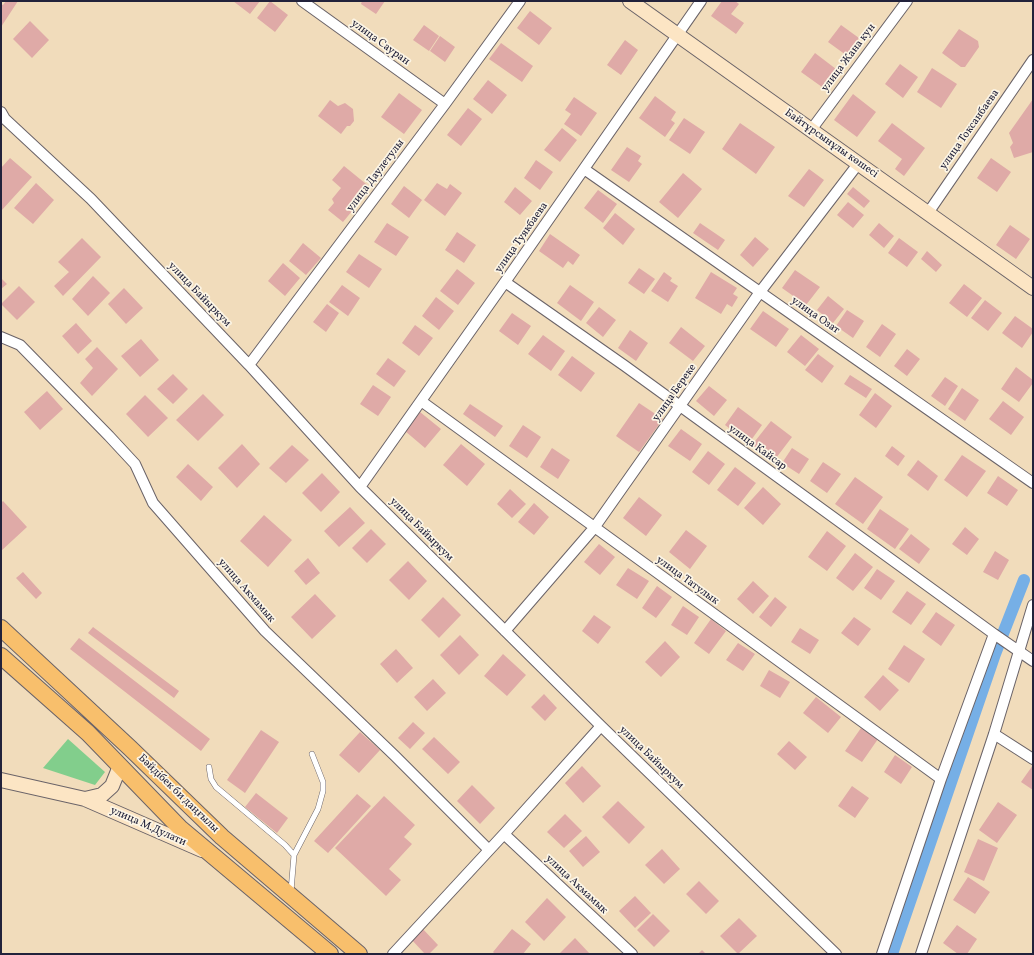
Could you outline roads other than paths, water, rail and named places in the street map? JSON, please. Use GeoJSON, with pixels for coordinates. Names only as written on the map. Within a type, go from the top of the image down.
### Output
{"type":"FeatureCollection","features":[{"type":"Feature","properties":{"kind":"main road","name":"Байтұрсынұлы көшесі"},"geometry":{"type":"LineString","coordinates":[[630,1],[1033,288]]}},
{"type":"Feature","properties":{"kind":"main road","name":"Бәйдібек би даңғылы"},"geometry":{"type":"LineString","coordinates":[[1,628],[130,748],[222,837],[359,954]]}},
{"type":"Feature","properties":{"kind":"main road","name":"Бәйдібек би даңғылы"},"geometry":{"type":"LineString","coordinates":[[1,656],[88,733],[181,829],[210,854]]}},
{"type":"Feature","properties":{"kind":"main road"},"geometry":{"type":"LineString","coordinates":[[85,799],[102,795],[112,786],[120,766]]}},
{"type":"Feature","properties":{"kind":"main road","name":"улица М.Дулати"},"geometry":{"type":"LineString","coordinates":[[1,780],[85,799],[210,854]]}},
{"type":"Feature","properties":{"kind":"main road"},"geometry":{"type":"LineString","coordinates":[[210,854],[330,954]]}},
{"type":"Feature","properties":{"kind":"street","name":"улица Сауран"},"geometry":{"type":"LineString","coordinates":[[302,1],[445,104]]}},
{"type":"Feature","properties":{"kind":"street","name":"улица Даулетулы"},"geometry":{"type":"LineString","coordinates":[[249,365],[445,104],[520,1]]}},
{"type":"Feature","properties":{"kind":"street","name":"улица Туякбаева"},"geometry":{"type":"LineString","coordinates":[[360,487],[701,1]]}},
{"type":"Feature","properties":{"kind":"street","name":"улица Жана кун"},"geometry":{"type":"LineString","coordinates":[[811,130],[907,1]]}},
{"type":"Feature","properties":{"kind":"street","name":"улица Токсанбаева"},"geometry":{"type":"LineString","coordinates":[[928,213],[1033,60]]}},
{"type":"Feature","properties":{"kind":"street","name":"улица Байыркум"},"geometry":{"type":"LineString","coordinates":[[1,112],[5,119],[91,199],[249,365],[360,487],[601,726],[836,954]]}},
{"type":"Feature","properties":{"kind":"street","name":"улица Береке"},"geometry":{"type":"LineString","coordinates":[[505,630],[594,528],[760,292],[858,164]]}},
{"type":"Feature","properties":{"kind":"street","name":"улица Озат"},"geometry":{"type":"LineString","coordinates":[[584,169],[1033,483]]}},
{"type":"Feature","properties":{"kind":"street","name":"улица Кайсар"},"geometry":{"type":"LineString","coordinates":[[505,282],[625,366],[994,634],[1017,649]]}},
{"type":"Feature","properties":{"kind":"street","name":"улица Акмамык"},"geometry":{"type":"LineString","coordinates":[[1,337],[20,346],[135,464],[153,504],[265,632],[395,756],[489,850]]}},
{"type":"Feature","properties":{"kind":"street","name":"улица Татулык"},"geometry":{"type":"LineString","coordinates":[[421,401],[940,779]]}},
{"type":"Feature","properties":{"kind":"street"},"geometry":{"type":"LineString","coordinates":[[921,954],[994,734],[1017,649],[1033,604]]}},
{"type":"Feature","properties":{"kind":"street"},"geometry":{"type":"LineString","coordinates":[[882,954],[940,779],[994,634]]}},
{"type":"Feature","properties":{"kind":"street"},"geometry":{"type":"LineString","coordinates":[[1017,649],[1033,661]]}},
{"type":"Feature","properties":{"kind":"street"},"geometry":{"type":"LineString","coordinates":[[393,954],[601,726]]}},
{"type":"Feature","properties":{"kind":"street"},"geometry":{"type":"LineString","coordinates":[[994,734],[1033,759]]}},
{"type":"Feature","properties":{"kind":"street","name":"улица Акмамык"},"geometry":{"type":"LineString","coordinates":[[504,834],[632,954]]}},
{"type":"Feature","properties":{"kind":"lane"},"geometry":{"type":"LineString","coordinates":[[290,895],[294,855],[318,808],[323,792],[323,782],[312,754]]}},
{"type":"Feature","properties":{"kind":"lane"},"geometry":{"type":"LineString","coordinates":[[210,767],[211,779],[216,787],[285,845],[294,855]]}},
{"type":"Feature","properties":{"kind":"waterway"},"geometry":{"type":"LineString","coordinates":[[892,954],[995,654],[1024,580]]}}]}
